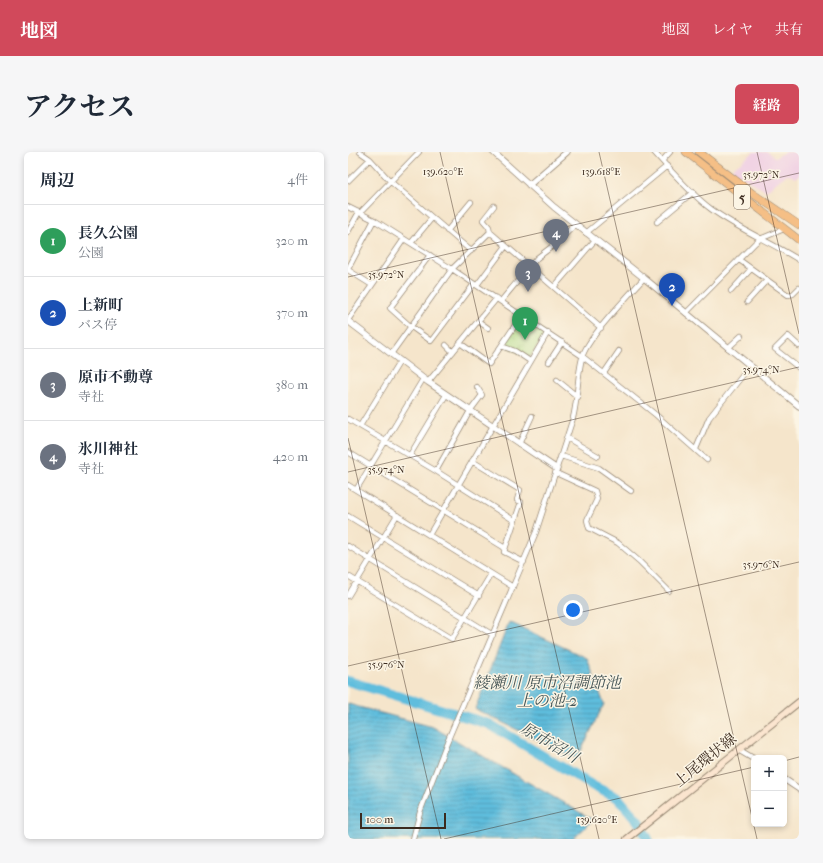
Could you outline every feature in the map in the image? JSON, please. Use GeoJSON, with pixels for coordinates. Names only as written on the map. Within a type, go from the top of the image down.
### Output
{"type":"FeatureCollection","features":[{"type":"Feature","properties":{"kind":"main road","name":"5"},"geometry":{"type":"LineString","coordinates":[[686,152],[799,240]]}},
{"type":"Feature","properties":{"kind":"main road","name":"5"},"geometry":{"type":"LineString","coordinates":[[699,152],[752,193],[798,223]]}},
{"type":"Feature","properties":{"kind":"main road","name":"上尾環状線"},"geometry":{"type":"LineString","coordinates":[[627,839],[799,702]]}},
{"type":"Feature","properties":{"kind":"street"},"geometry":{"type":"LineString","coordinates":[[360,152],[370,159],[391,182],[471,251]]}},
{"type":"Feature","properties":{"kind":"street"},"geometry":{"type":"LineString","coordinates":[[348,232],[360,213],[419,152]]}},
{"type":"Feature","properties":{"kind":"street"},"geometry":{"type":"LineString","coordinates":[[494,152],[575,225],[644,278],[799,406]]}},
{"type":"Feature","properties":{"kind":"street"},"geometry":{"type":"LineString","coordinates":[[529,185],[567,152]]}},
{"type":"Feature","properties":{"kind":"street"},"geometry":{"type":"LineString","coordinates":[[654,152],[710,209],[760,239],[784,250],[799,260]]}},
{"type":"Feature","properties":{"kind":"street"},"geometry":{"type":"LineString","coordinates":[[662,161],[670,152]]}},
{"type":"Feature","properties":{"kind":"street"},"geometry":{"type":"LineString","coordinates":[[348,181],[370,159]]}},
{"type":"Feature","properties":{"kind":"street"},"geometry":{"type":"LineString","coordinates":[[586,233],[667,166]]}},
{"type":"Feature","properties":{"kind":"street"},"geometry":{"type":"LineString","coordinates":[[657,222],[693,192]]}},
{"type":"Feature","properties":{"kind":"street"},"geometry":{"type":"LineString","coordinates":[[447,231],[471,202]]}},
{"type":"Feature","properties":{"kind":"street"},"geometry":{"type":"LineString","coordinates":[[494,206],[483,220],[489,227],[490,232],[601,328]]}},
{"type":"Feature","properties":{"kind":"street"},"geometry":{"type":"LineString","coordinates":[[348,207],[374,220],[411,243],[548,332],[604,373],[708,460]]}},
{"type":"Feature","properties":{"kind":"street"},"geometry":{"type":"LineString","coordinates":[[411,243],[432,218]]}},
{"type":"Feature","properties":{"kind":"street"},"geometry":{"type":"LineString","coordinates":[[372,285],[348,269],[374,220]]}},
{"type":"Feature","properties":{"kind":"street"},"geometry":{"type":"LineString","coordinates":[[356,490],[384,441],[426,380],[453,352],[478,321],[537,258],[554,245],[575,225]]}},
{"type":"Feature","properties":{"kind":"street"},"geometry":{"type":"LineString","coordinates":[[686,313],[738,259],[760,239],[784,229]]}},
{"type":"Feature","properties":{"kind":"street"},"geometry":{"type":"LineString","coordinates":[[391,354],[452,269],[490,232]]}},
{"type":"Feature","properties":{"kind":"street"},"geometry":{"type":"LineString","coordinates":[[404,239],[348,320],[446,395],[556,471],[595,491],[597,499],[587,520],[589,528],[618,543],[639,561],[669,591]]}},
{"type":"Feature","properties":{"kind":"street"},"geometry":{"type":"LineString","coordinates":[[554,287],[595,240]]}},
{"type":"Feature","properties":{"kind":"street"},"geometry":{"type":"LineString","coordinates":[[430,255],[390,308],[410,326],[431,341],[506,246]]}},
{"type":"Feature","properties":{"kind":"street"},"geometry":{"type":"LineString","coordinates":[[738,259],[788,295],[792,294],[799,288]]}},
{"type":"Feature","properties":{"kind":"street"},"geometry":{"type":"LineString","coordinates":[[731,290],[751,269]]}},
{"type":"Feature","properties":{"kind":"street"},"geometry":{"type":"LineString","coordinates":[[413,839],[420,812],[447,742],[514,587],[536,532],[574,418],[578,397],[582,356],[589,343],[644,278]]}},
{"type":"Feature","properties":{"kind":"street"},"geometry":{"type":"LineString","coordinates":[[747,302],[767,280]]}},
{"type":"Feature","properties":{"kind":"street"},"geometry":{"type":"LineString","coordinates":[[460,343],[489,364],[522,315]]}},
{"type":"Feature","properties":{"kind":"street"},"geometry":{"type":"LineString","coordinates":[[478,321],[488,328]]}},
{"type":"Feature","properties":{"kind":"street"},"geometry":{"type":"LineString","coordinates":[[429,535],[548,332]]}},
{"type":"Feature","properties":{"kind":"street"},"geometry":{"type":"LineString","coordinates":[[728,348],[741,336]]}},
{"type":"Feature","properties":{"kind":"street"},"geometry":{"type":"LineString","coordinates":[[799,346],[788,336],[775,349],[799,368]]}},
{"type":"Feature","properties":{"kind":"street"},"geometry":{"type":"LineString","coordinates":[[549,362],[562,342]]}},
{"type":"Feature","properties":{"kind":"street"},"geometry":{"type":"LineString","coordinates":[[446,345],[453,352]]}},
{"type":"Feature","properties":{"kind":"street"},"geometry":{"type":"LineString","coordinates":[[501,346],[515,351],[530,361]]}},
{"type":"Feature","properties":{"kind":"street"},"geometry":{"type":"LineString","coordinates":[[604,373],[619,351]]}},
{"type":"Feature","properties":{"kind":"street"},"geometry":{"type":"LineString","coordinates":[[360,426],[400,361]]}},
{"type":"Feature","properties":{"kind":"street"},"geometry":{"type":"LineString","coordinates":[[696,449],[709,418],[750,366]]}},
{"type":"Feature","properties":{"kind":"street"},"geometry":{"type":"LineString","coordinates":[[556,380],[578,397]]}},
{"type":"Feature","properties":{"kind":"street"},"geometry":{"type":"LineString","coordinates":[[436,471],[470,411],[482,395],[477,387]]}},
{"type":"Feature","properties":{"kind":"street"},"geometry":{"type":"LineString","coordinates":[[410,455],[446,395]]}},
{"type":"Feature","properties":{"kind":"street"},"geometry":{"type":"LineString","coordinates":[[519,444],[532,416]]}},
{"type":"Feature","properties":{"kind":"street"},"geometry":{"type":"LineString","coordinates":[[348,419],[410,455],[515,521]]}},
{"type":"Feature","properties":{"kind":"street"},"geometry":{"type":"LineString","coordinates":[[567,438],[598,456]]}},
{"type":"Feature","properties":{"kind":"street"},"geometry":{"type":"LineString","coordinates":[[348,452],[505,548]]}},
{"type":"Feature","properties":{"kind":"street"},"geometry":{"type":"LineString","coordinates":[[561,456],[599,468],[631,491]]}},
{"type":"Feature","properties":{"kind":"street"},"geometry":{"type":"LineString","coordinates":[[472,461],[520,490],[517,500],[521,502],[504,552],[524,562]]}},
{"type":"Feature","properties":{"kind":"street"},"geometry":{"type":"LineString","coordinates":[[348,485],[514,587]]}},
{"type":"Feature","properties":{"kind":"street"},"geometry":{"type":"LineString","coordinates":[[348,596],[397,515]]}},
{"type":"Feature","properties":{"kind":"street"},"geometry":{"type":"LineString","coordinates":[[348,516],[479,596]]}},
{"type":"Feature","properties":{"kind":"street"},"geometry":{"type":"LineString","coordinates":[[348,546],[493,635]]}},
{"type":"Feature","properties":{"kind":"street"},"geometry":{"type":"LineString","coordinates":[[348,576],[452,639],[466,618],[491,574]]}},
{"type":"Feature","properties":{"kind":"street"},"geometry":{"type":"LineString","coordinates":[[739,750],[751,757]]}},
{"type":"Feature","properties":{"kind":"street"},"geometry":{"type":"LineString","coordinates":[[787,781],[799,789]]}},
{"type":"Feature","properties":{"kind":"shaded area"},"geometry":{"type":"Polygon","coordinates":[[[754,152],[768,152],[775,158],[784,152],[799,152],[799,175],[796,178],[787,174],[766,191],[730,170],[754,152]]]}},
{"type":"Feature","properties":{"kind":"green space"},"geometry":{"type":"Polygon","coordinates":[[[523,319],[545,333],[530,357],[527,357],[506,346],[505,344],[523,319]]]}},
{"type":"Feature","properties":{"kind":"water","name":"綾瀬川 原市沼調節池 上の池-2"},"geometry":{"type":"Polygon","coordinates":[[[509,622],[587,658],[604,704],[577,759],[475,709],[509,622]]]}},
{"type":"Feature","properties":{"kind":"water"},"geometry":{"type":"Polygon","coordinates":[[[348,704],[433,727],[593,820],[573,839],[348,839],[348,704]]]}},
{"type":"Feature","properties":{"kind":"waterway","name":"原市沼川"},"geometry":{"type":"LineString","coordinates":[[348,681],[489,724],[595,787],[618,798],[638,821],[648,839]]}},
{"type":"Feature","properties":{"kind":"place","name":"氷川神社"},"geometry":{"type":"Point","coordinates":[556,252]}},
{"type":"Feature","properties":{"kind":"place","name":"原市不動尊"},"geometry":{"type":"Point","coordinates":[528,292]}},
{"type":"Feature","properties":{"kind":"place","name":"上新町"},"geometry":{"type":"Point","coordinates":[672,306]}},
{"type":"Feature","properties":{"kind":"place","name":"長久公園"},"geometry":{"type":"Point","coordinates":[525,340]}}]}
